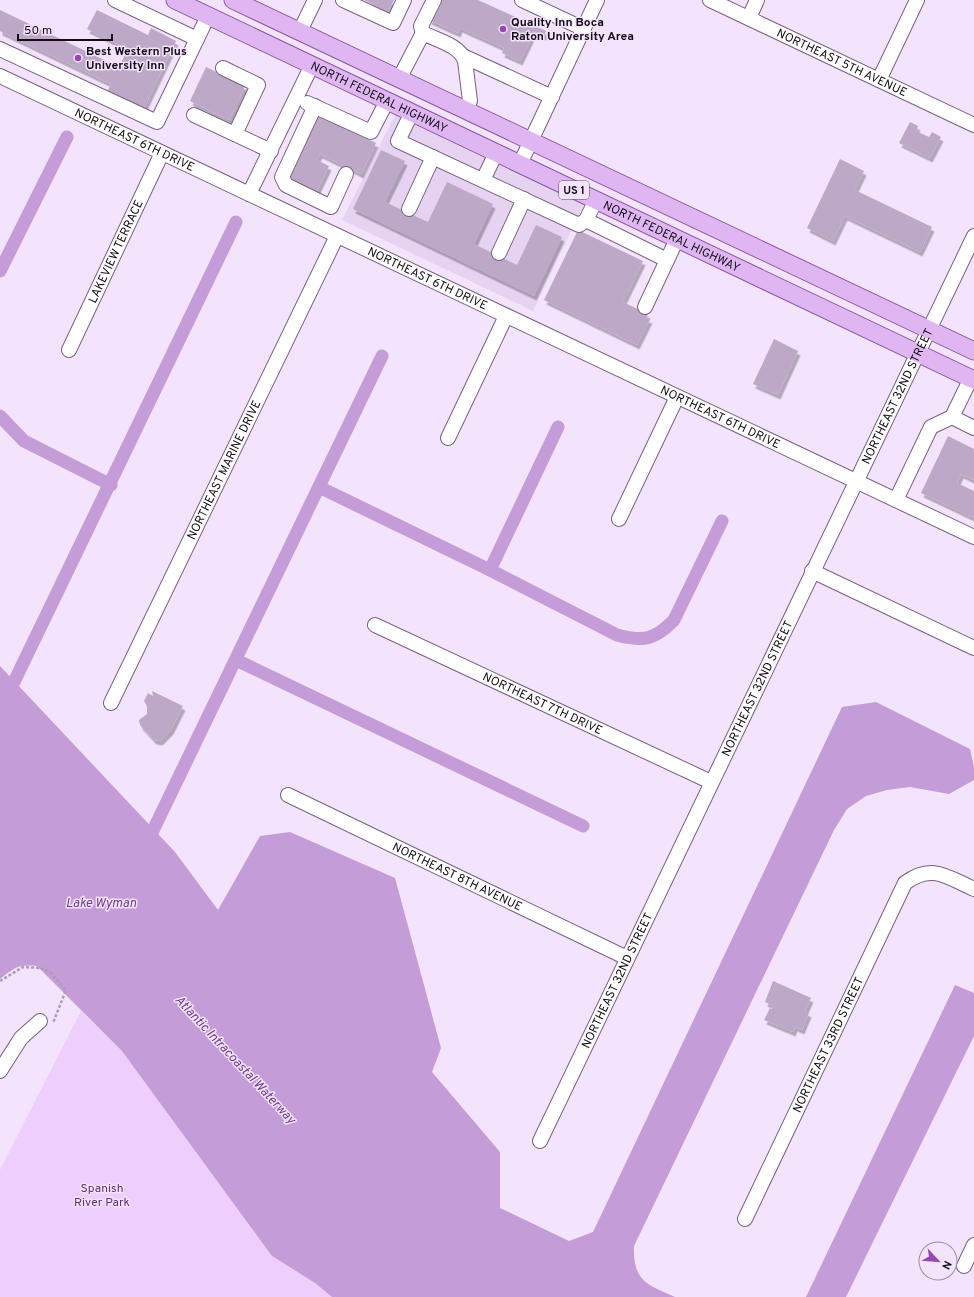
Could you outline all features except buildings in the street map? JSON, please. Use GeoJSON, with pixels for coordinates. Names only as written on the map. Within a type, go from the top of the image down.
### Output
{"type":"FeatureCollection","features":[{"type":"Feature","properties":{"kind":"main road","name":"NORTH FEDERAL HIGHWAY"},"geometry":{"type":"LineString","coordinates":[[175,0],[972,379]]}},
{"type":"Feature","properties":{"kind":"main road","name":"NORTH FEDERAL HIGHWAY"},"geometry":{"type":"LineString","coordinates":[[238,1],[531,142],[974,351]]}},
{"type":"Feature","properties":{"kind":"street"},"geometry":{"type":"LineString","coordinates":[[115,0],[197,39]]}},
{"type":"Feature","properties":{"kind":"street"},"geometry":{"type":"LineString","coordinates":[[300,32],[315,0]]}},
{"type":"Feature","properties":{"kind":"street"},"geometry":{"type":"LineString","coordinates":[[343,0],[393,23],[404,0]]}},
{"type":"Feature","properties":{"kind":"street"},"geometry":{"type":"LineString","coordinates":[[399,79],[423,33],[421,26],[434,0]]}},
{"type":"Feature","properties":{"kind":"street"},"geometry":{"type":"LineString","coordinates":[[522,0],[584,29]]}},
{"type":"Feature","properties":{"kind":"street"},"geometry":{"type":"LineString","coordinates":[[520,164],[598,0]]}},
{"type":"Feature","properties":{"kind":"street","name":"NORTHEAST 5TH AVENUE"},"geometry":{"type":"LineString","coordinates":[[710,0],[974,125]]}},
{"type":"Feature","properties":{"kind":"street"},"geometry":{"type":"LineString","coordinates":[[749,18],[757,0]]}},
{"type":"Feature","properties":{"kind":"street"},"geometry":{"type":"LineString","coordinates":[[879,80],[918,0]]}},
{"type":"Feature","properties":{"kind":"street"},"geometry":{"type":"LineString","coordinates":[[0,49],[157,122],[208,16]]}},
{"type":"Feature","properties":{"kind":"street"},"geometry":{"type":"LineString","coordinates":[[423,33],[453,48],[463,56],[552,97]]}},
{"type":"Feature","properties":{"kind":"street"},"geometry":{"type":"LineString","coordinates":[[463,56],[470,101],[465,110]]}},
{"type":"Feature","properties":{"kind":"street"},"geometry":{"type":"LineString","coordinates":[[249,194],[312,65]]}},
{"type":"Feature","properties":{"kind":"street"},"geometry":{"type":"LineString","coordinates":[[223,68],[258,85],[235,134]]}},
{"type":"Feature","properties":{"kind":"street","name":"NORTHEAST 6TH DRIVE"},"geometry":{"type":"LineString","coordinates":[[0,76],[974,537]]}},
{"type":"Feature","properties":{"kind":"street"},"geometry":{"type":"LineString","coordinates":[[296,98],[371,132],[387,101]]}},
{"type":"Feature","properties":{"kind":"street"},"geometry":{"type":"LineString","coordinates":[[315,106],[282,177],[286,185],[331,207],[346,174]]}},
{"type":"Feature","properties":{"kind":"street"},"geometry":{"type":"LineString","coordinates":[[412,112],[398,141],[579,225],[586,220],[596,200]]}},
{"type":"Feature","properties":{"kind":"street"},"geometry":{"type":"LineString","coordinates":[[194,115],[235,134],[268,157],[284,172]]}},
{"type":"Feature","properties":{"kind":"street","name":"LAKEVIEW TERRACE"},"geometry":{"type":"LineString","coordinates":[[68,350],[162,153]]}},
{"type":"Feature","properties":{"kind":"street"},"geometry":{"type":"LineString","coordinates":[[483,180],[496,153]]}},
{"type":"Feature","properties":{"kind":"street"},"geometry":{"type":"LineString","coordinates":[[409,209],[433,157]]}},
{"type":"Feature","properties":{"kind":"street"},"geometry":{"type":"LineString","coordinates":[[499,253],[524,199]]}},
{"type":"Feature","properties":{"kind":"street"},"geometry":{"type":"LineString","coordinates":[[618,235],[628,215]]}},
{"type":"Feature","properties":{"kind":"street"},"geometry":{"type":"LineString","coordinates":[[586,220],[667,260]]}},
{"type":"Feature","properties":{"kind":"street","name":"NORTHEAST MARINE DRIVE"},"geometry":{"type":"LineString","coordinates":[[110,703],[337,236]]}},
{"type":"Feature","properties":{"kind":"street","name":"NORTHEAST 32ND STREET"},"geometry":{"type":"LineString","coordinates":[[540,1141],[812,571],[930,330],[974,236]]}},
{"type":"Feature","properties":{"kind":"street"},"geometry":{"type":"LineString","coordinates":[[646,307],[677,239]]}},
{"type":"Feature","properties":{"kind":"street"},"geometry":{"type":"LineString","coordinates":[[448,438],[506,316]]}},
{"type":"Feature","properties":{"kind":"street"},"geometry":{"type":"LineString","coordinates":[[896,500],[931,427],[938,422],[952,417],[972,379]]}},
{"type":"Feature","properties":{"kind":"street"},"geometry":{"type":"LineString","coordinates":[[619,519],[677,397]]}},
{"type":"Feature","properties":{"kind":"street"},"geometry":{"type":"LineString","coordinates":[[952,417],[974,428]]}},
{"type":"Feature","properties":{"kind":"street"},"geometry":{"type":"LineString","coordinates":[[812,571],[974,648]]}},
{"type":"Feature","properties":{"kind":"street","name":"NORTHEAST 7TH DRIVE"},"geometry":{"type":"LineString","coordinates":[[375,625],[711,782]]}},
{"type":"Feature","properties":{"kind":"street","name":"NORTHEAST 8TH AVENUE"},"geometry":{"type":"LineString","coordinates":[[288,795],[627,958]]}},
{"type":"Feature","properties":{"kind":"street","name":"NORTHEAST 33RD STREET"},"geometry":{"type":"LineString","coordinates":[[745,1219],[906,883],[917,875],[930,872],[944,875],[974,889]]}},
{"type":"Feature","properties":{"kind":"street"},"geometry":{"type":"LineString","coordinates":[[0,1071],[21,1038],[40,1021]]}},
{"type":"Feature","properties":{"kind":"street"},"geometry":{"type":"LineString","coordinates":[[964,1266],[974,1245]]}},
{"type":"Feature","properties":{"kind":"path"},"geometry":{"type":"LineString","coordinates":[[0,981],[23,967],[41,968],[50,972],[66,990],[66,994],[52,1024],[40,1021]]}},
{"type":"Feature","properties":{"kind":"shaded area"},"geometry":{"type":"Polygon","coordinates":[[[396,113],[584,204],[533,311],[342,220],[396,113]]]}},
{"type":"Feature","properties":{"kind":"green space","name":"Spanish River Park"},"geometry":{"type":"Polygon","coordinates":[[[81,1011],[122,1051],[272,1256],[315,1283],[332,1297],[0,1297],[0,1170],[81,1011]]]}},
{"type":"Feature","properties":{"kind":"water"},"geometry":{"type":"Polygon","coordinates":[[[0,666],[175,852],[218,910],[260,836],[290,832],[395,878],[441,1048],[432,1072],[500,1152],[500,1208],[569,1241],[593,1232],[842,707],[876,702],[970,749],[974,767],[974,780],[949,794],[910,787],[887,790],[866,796],[847,809],[834,830],[634,1246],[636,1267],[643,1280],[675,1297],[332,1297],[315,1283],[272,1256],[122,1051],[37,966],[21,966],[9,972],[0,979],[0,666]]]}},
{"type":"Feature","properties":{"kind":"water"},"geometry":{"type":"Polygon","coordinates":[[[955,985],[974,993],[974,1036],[846,1297],[806,1297],[955,985]]]}},
{"type":"Feature","properties":{"kind":"waterway"},"geometry":{"type":"LineString","coordinates":[[0,271],[67,137]]}},
{"type":"Feature","properties":{"kind":"waterway"},"geometry":{"type":"LineString","coordinates":[[0,711],[236,222]]}},
{"type":"Feature","properties":{"kind":"waterway"},"geometry":{"type":"LineString","coordinates":[[146,845],[382,356]]}},
{"type":"Feature","properties":{"kind":"waterway"},"geometry":{"type":"LineString","coordinates":[[0,416],[24,441],[111,485]]}},
{"type":"Feature","properties":{"kind":"waterway"},"geometry":{"type":"LineString","coordinates":[[490,570],[558,427]]}},
{"type":"Feature","properties":{"kind":"waterway"},"geometry":{"type":"LineString","coordinates":[[319,487],[490,570],[617,635],[641,639],[648,638],[661,632],[674,620],[722,521]]}},
{"type":"Feature","properties":{"kind":"waterway"},"geometry":{"type":"LineString","coordinates":[[236,660],[583,826]]}},
{"type":"Feature","properties":{"kind":"place","name":"Quality Inn Boca Raton University Area"},"geometry":{"type":"Point","coordinates":[503,29]}},
{"type":"Feature","properties":{"kind":"place","name":"Best Western Plus University Inn"},"geometry":{"type":"Point","coordinates":[78,58]}},
{"type":"Feature","properties":{"kind":"water label","name":"Lake Wyman"},"geometry":{"type":"Point","coordinates":[101,902]}},
{"type":"Feature","properties":{"kind":"water label","name":"Atlantic Intracoastal Waterway"},"geometry":{"type":"Point","coordinates":[236,1059]}}]}
